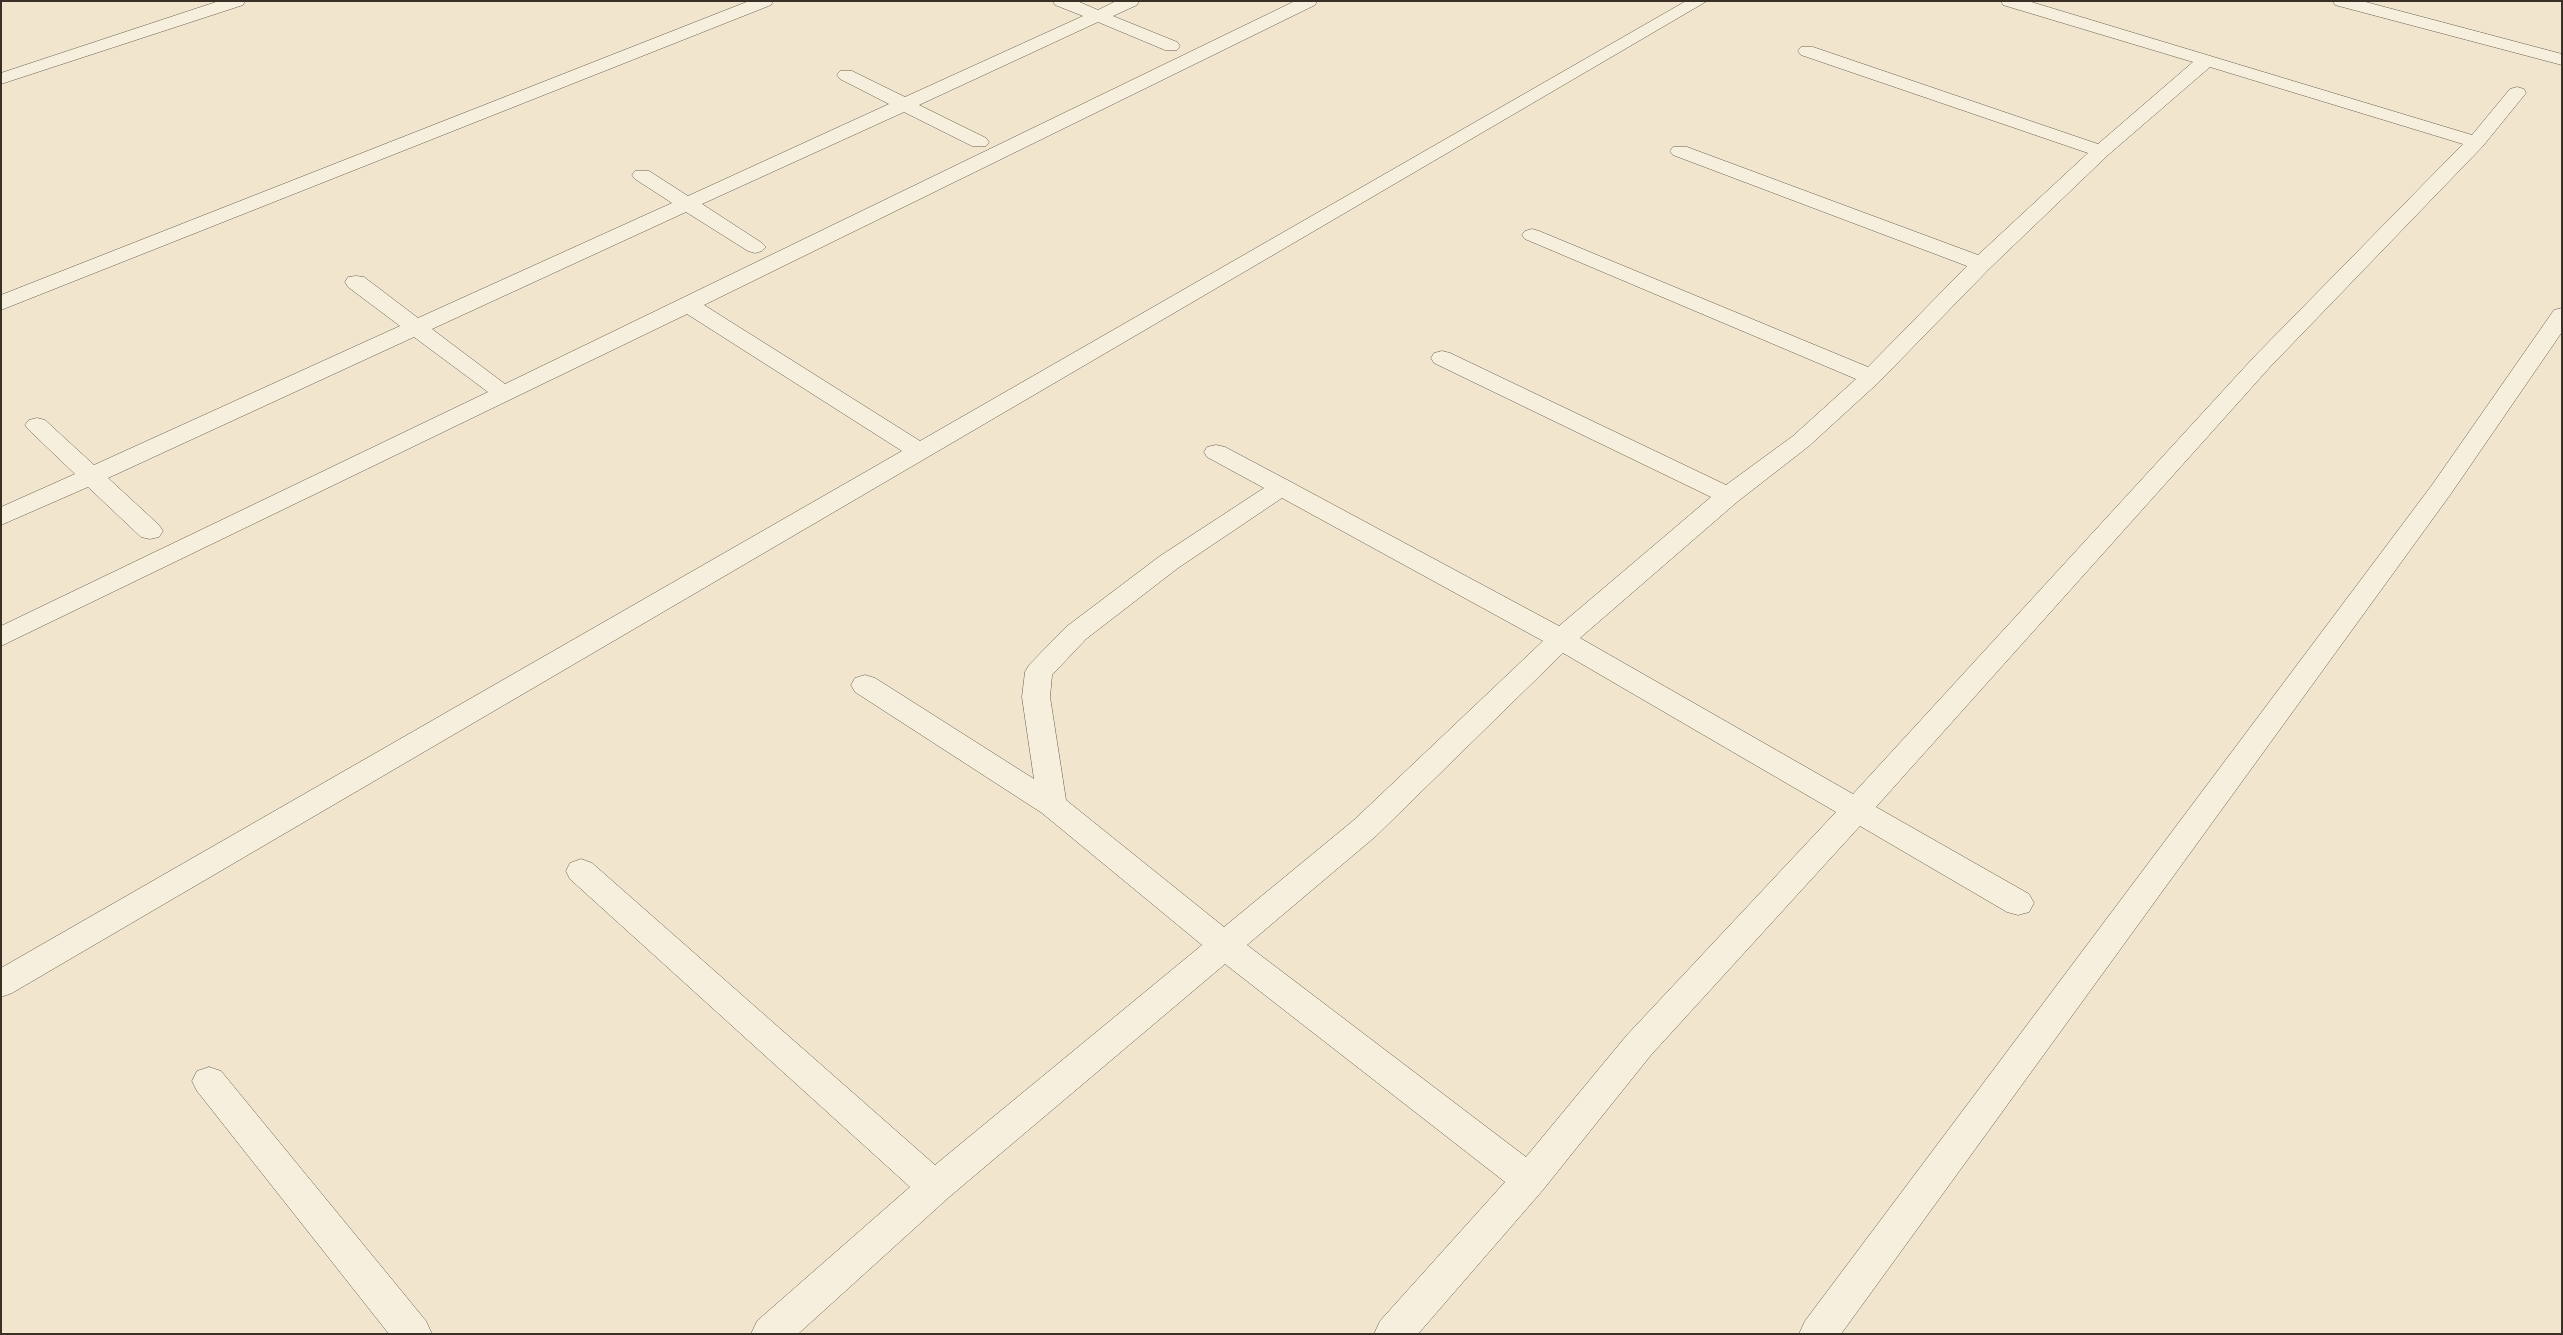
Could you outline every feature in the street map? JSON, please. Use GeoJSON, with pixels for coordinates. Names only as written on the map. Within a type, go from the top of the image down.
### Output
{"type":"FeatureCollection","features":[{"type":"Feature","properties":{"kind":"street"},"geometry":{"type":"LineString","coordinates":[[1,79],[237,1]]}},
{"type":"Feature","properties":{"kind":"street"},"geometry":{"type":"LineString","coordinates":[[1,303],[766,1]]}},
{"type":"Feature","properties":{"kind":"street"},"geometry":{"type":"LineString","coordinates":[[1061,1],[1172,46]]}},
{"type":"Feature","properties":{"kind":"street"},"geometry":{"type":"LineString","coordinates":[[1,517],[1131,1]]}},
{"type":"Feature","properties":{"kind":"street"},"geometry":{"type":"LineString","coordinates":[[1,637],[688,305],[1309,1]]}},
{"type":"Feature","properties":{"kind":"street"},"geometry":{"type":"LineString","coordinates":[[1,984],[334,794],[919,451],[1698,1]]}},
{"type":"Feature","properties":{"kind":"street"},"geometry":{"type":"LineString","coordinates":[[2008,1],[2205,62],[2476,142]]}},
{"type":"Feature","properties":{"kind":"street"},"geometry":{"type":"LineString","coordinates":[[2341,1],[2562,60]]}},
{"type":"Feature","properties":{"kind":"street"},"geometry":{"type":"LineString","coordinates":[[1807,52],[2101,151]]}},
{"type":"Feature","properties":{"kind":"street"},"geometry":{"type":"LineString","coordinates":[[770,1334],[935,1187],[1365,828],[1561,639],[1728,496],[1801,441],[1871,377],[1981,264],[2101,151],[2205,62]]}},
{"type":"Feature","properties":{"kind":"street"},"geometry":{"type":"LineString","coordinates":[[846,75],[979,142]]}},
{"type":"Feature","properties":{"kind":"street"},"geometry":{"type":"LineString","coordinates":[[1393,1334],[1529,1180],[1640,1045],[2262,362],[2476,142],[2517,93]]}},
{"type":"Feature","properties":{"kind":"street"},"geometry":{"type":"LineString","coordinates":[[1680,151],[1981,264]]}},
{"type":"Feature","properties":{"kind":"street"},"geometry":{"type":"LineString","coordinates":[[642,175],[755,247]]}},
{"type":"Feature","properties":{"kind":"street"},"geometry":{"type":"LineString","coordinates":[[1532,235],[1871,377]]}},
{"type":"Feature","properties":{"kind":"street"},"geometry":{"type":"LineString","coordinates":[[356,282],[496,387]]}},
{"type":"Feature","properties":{"kind":"street"},"geometry":{"type":"LineString","coordinates":[[688,305],[919,451]]}},
{"type":"Feature","properties":{"kind":"street"},"geometry":{"type":"LineString","coordinates":[[1818,1334],[2441,490],[2562,314]]}},
{"type":"Feature","properties":{"kind":"street"},"geometry":{"type":"LineString","coordinates":[[1442,358],[1728,496]]}},
{"type":"Feature","properties":{"kind":"street"},"geometry":{"type":"LineString","coordinates":[[37,425],[150,531]]}},
{"type":"Feature","properties":{"kind":"street"},"geometry":{"type":"LineString","coordinates":[[1216,452],[1561,639],[2018,902]]}},
{"type":"Feature","properties":{"kind":"street"},"geometry":{"type":"LineString","coordinates":[[1052,805],[1036,697],[1040,672],[1076,633],[1169,562],[1282,487]]}},
{"type":"Feature","properties":{"kind":"street"},"geometry":{"type":"LineString","coordinates":[[865,685],[1052,805],[1224,945],[1529,1180]]}},
{"type":"Feature","properties":{"kind":"street"},"geometry":{"type":"LineString","coordinates":[[581,871],[935,1187]]}},
{"type":"Feature","properties":{"kind":"street"},"geometry":{"type":"LineString","coordinates":[[210,1081],[413,1334]]}}]}
